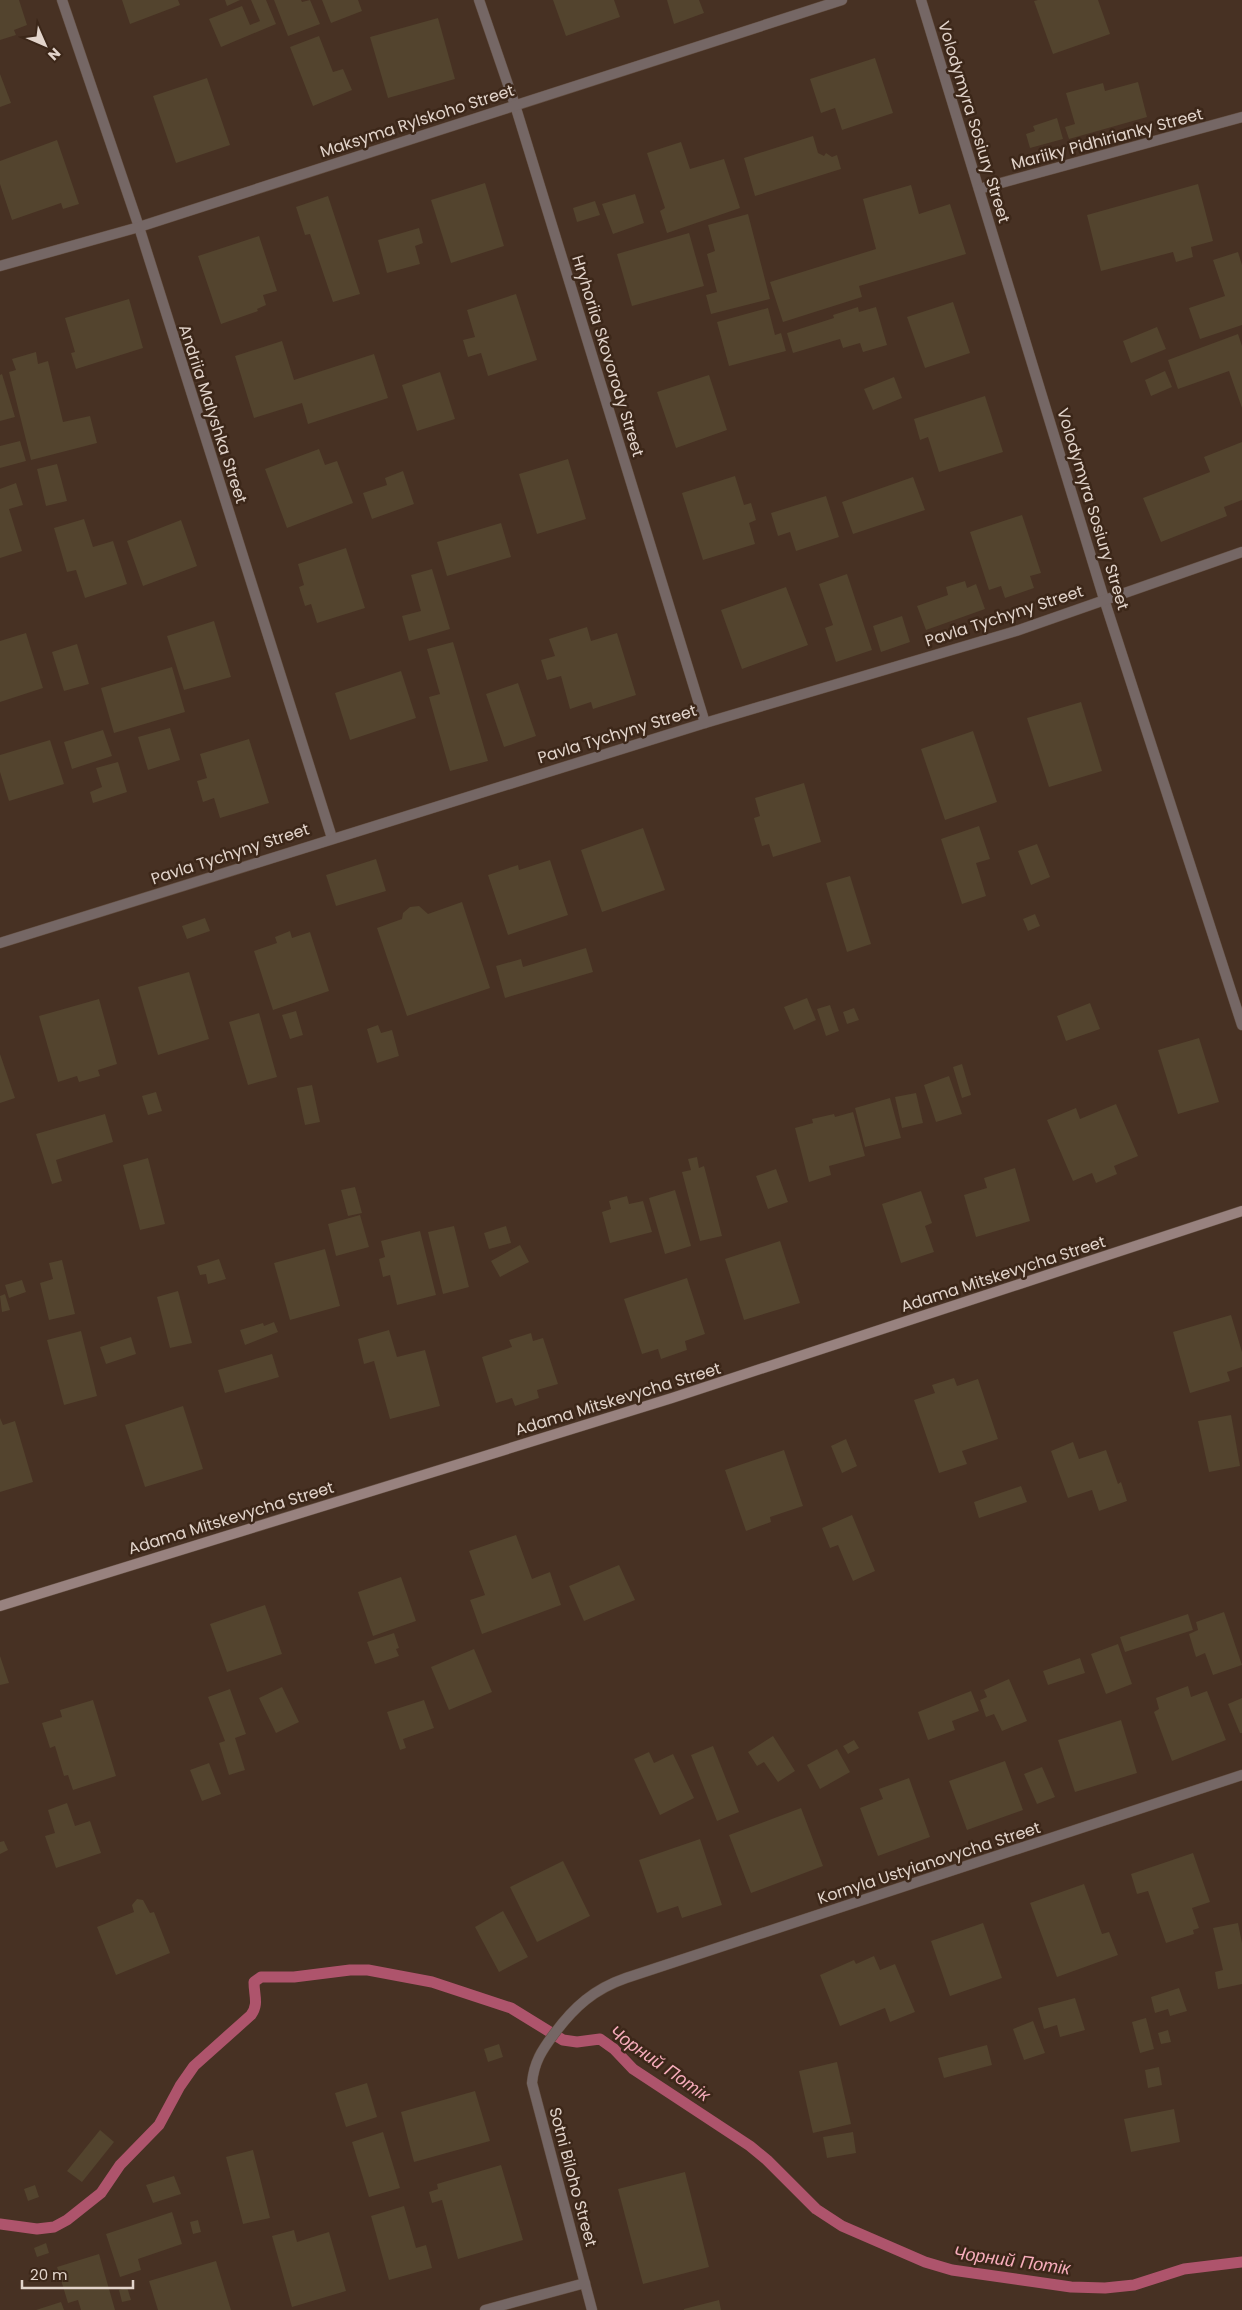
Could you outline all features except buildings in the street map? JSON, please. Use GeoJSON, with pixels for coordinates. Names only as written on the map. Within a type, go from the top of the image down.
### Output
{"type":"FeatureCollection","features":[{"type":"Feature","properties":{"kind":"street","name":"Andriia Malyshka Street"},"geometry":{"type":"LineString","coordinates":[[62,0],[139,228],[332,838]]}},
{"type":"Feature","properties":{"kind":"street","name":"Hryhoriia Skovorody Street"},"geometry":{"type":"LineString","coordinates":[[479,0],[515,105],[704,722]]}},
{"type":"Feature","properties":{"kind":"street","name":"Maksyma Rylskoho Street"},"geometry":{"type":"LineString","coordinates":[[0,266],[139,228],[842,0]]}},
{"type":"Feature","properties":{"kind":"street","name":"Volodymyra Sosiury Street"},"geometry":{"type":"LineString","coordinates":[[921,0],[1104,599],[1242,1025]]}},
{"type":"Feature","properties":{"kind":"street","name":"Mariiky Pidhirianky Street"},"geometry":{"type":"LineString","coordinates":[[979,188],[1242,118]]}},
{"type":"Feature","properties":{"kind":"street","name":"Pavla Tychyny Street"},"geometry":{"type":"LineString","coordinates":[[0,943],[704,722],[1016,631],[1242,552]]}},
{"type":"Feature","properties":{"kind":"street","name":"Adama Mitskevycha Street"},"geometry":{"type":"LineString","coordinates":[[0,1606],[672,1398],[1242,1211]]}},
{"type":"Feature","properties":{"kind":"street","name":"Kornyla Ustyianovycha Street"},"geometry":{"type":"LineString","coordinates":[[564,2021],[571,2011],[590,1995],[626,1978],[1242,1775]]}},
{"type":"Feature","properties":{"kind":"street","name":"Sotni Biloho Street"},"geometry":{"type":"LineString","coordinates":[[564,2021],[536,2061],[532,2083],[592,2310]]}},
{"type":"Feature","properties":{"kind":"street"},"geometry":{"type":"LineString","coordinates":[[485,2310],[585,2283]]}},
{"type":"Feature","properties":{"kind":"waterway","name":"Чорний Потік"},"geometry":{"type":"LineString","coordinates":[[0,2224],[37,2229],[54,2227],[67,2220],[101,2193],[120,2165],[159,2125],[180,2086],[194,2066],[251,2015],[255,2007],[254,1982],[261,1977],[294,1977],[350,1970],[368,1970],[432,1982],[511,2008],[563,2040],[577,2042],[600,2039],[614,2049],[633,2069],[750,2146],[767,2160],[816,2209],[842,2226],[925,2262],[952,2270],[1071,2287],[1105,2288],[1134,2285],[1184,2269],[1242,2262]]}}]}
